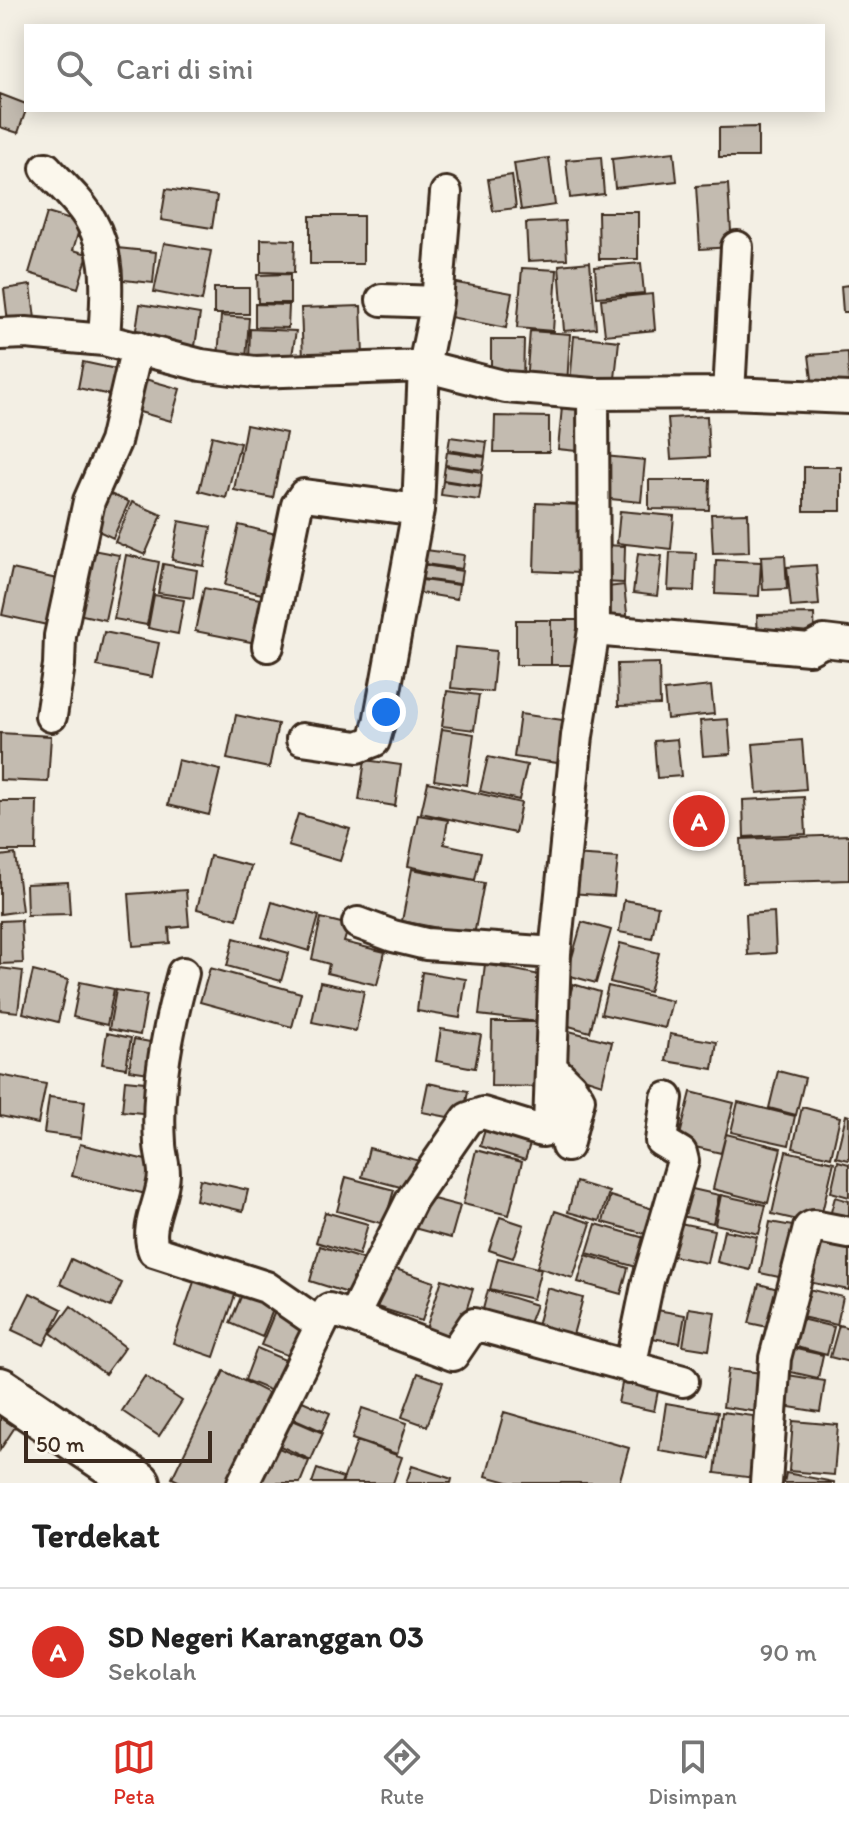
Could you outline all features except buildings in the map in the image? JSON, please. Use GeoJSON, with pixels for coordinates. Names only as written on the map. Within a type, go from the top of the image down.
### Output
{"type":"FeatureCollection","features":[{"type":"Feature","properties":{"kind":"street"},"geometry":{"type":"LineString","coordinates":[[46,168],[90,218],[100,240],[107,278],[104,340]]}},
{"type":"Feature","properties":{"kind":"street"},"geometry":{"type":"LineString","coordinates":[[302,739],[358,747],[374,741],[418,510],[424,366],[437,302],[446,193]]}},
{"type":"Feature","properties":{"kind":"street"},"geometry":{"type":"LineString","coordinates":[[729,393],[737,247]]}},
{"type":"Feature","properties":{"kind":"street"},"geometry":{"type":"LineString","coordinates":[[382,300],[437,302]]}},
{"type":"Feature","properties":{"kind":"street"},"geometry":{"type":"LineString","coordinates":[[0,334],[26,333],[104,340],[201,365],[255,372],[424,366],[506,387],[593,394],[729,393],[849,398]]}},
{"type":"Feature","properties":{"kind":"street"},"geometry":{"type":"LineString","coordinates":[[51,716],[60,636],[89,501],[115,442],[137,347]]}},
{"type":"Feature","properties":{"kind":"street"},"geometry":{"type":"LineString","coordinates":[[353,1317],[412,1199],[468,1118],[483,1113],[547,1130],[555,953],[577,736],[594,630],[593,394]]}},
{"type":"Feature","properties":{"kind":"street"},"geometry":{"type":"LineString","coordinates":[[268,646],[297,505],[304,495],[418,510]]}},
{"type":"Feature","properties":{"kind":"street"},"geometry":{"type":"LineString","coordinates":[[594,630],[809,649],[824,641],[849,644]]}},
{"type":"Feature","properties":{"kind":"street"},"geometry":{"type":"LineString","coordinates":[[358,923],[426,944],[555,953]]}},
{"type":"Feature","properties":{"kind":"street"},"geometry":{"type":"LineString","coordinates":[[183,973],[163,1061],[160,1144],[164,1171],[162,1191],[150,1233],[154,1251],[266,1287],[321,1325]]}},
{"type":"Feature","properties":{"kind":"street"},"geometry":{"type":"LineString","coordinates":[[552,1068],[579,1099],[567,1146]]}},
{"type":"Feature","properties":{"kind":"street"},"geometry":{"type":"LineString","coordinates":[[630,1368],[648,1281],[683,1161],[681,1153],[661,1141],[667,1098]]}},
{"type":"Feature","properties":{"kind":"street"},"geometry":{"type":"LineString","coordinates":[[766,1483],[775,1358],[809,1228],[813,1226],[849,1233]]}},
{"type":"Feature","properties":{"kind":"street"},"geometry":{"type":"LineString","coordinates":[[243,1483],[329,1309],[453,1355],[474,1324],[683,1381]]}},
{"type":"Feature","properties":{"kind":"street"},"geometry":{"type":"LineString","coordinates":[[0,1389],[139,1483]]}},
{"type":"Feature","properties":{"kind":"place","name":"SD Negeri Karanggan 03"},"geometry":{"type":"Point","coordinates":[699,821]}}]}
